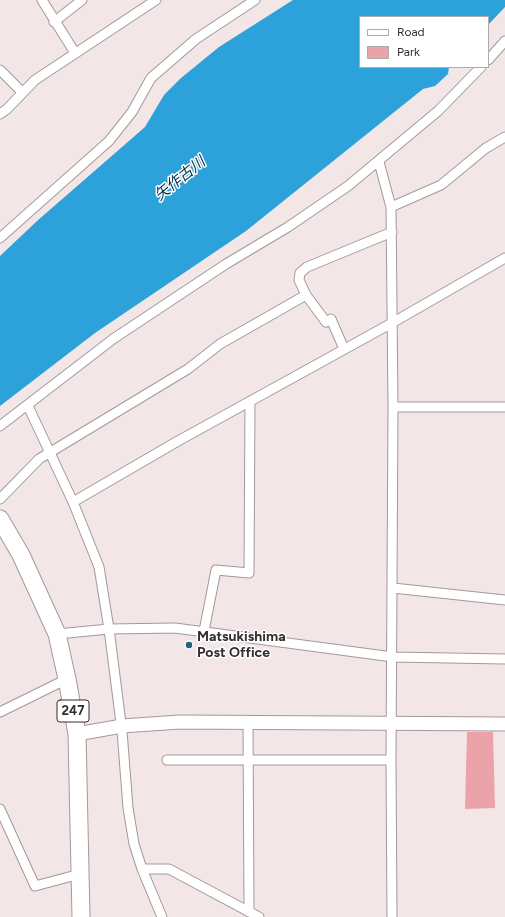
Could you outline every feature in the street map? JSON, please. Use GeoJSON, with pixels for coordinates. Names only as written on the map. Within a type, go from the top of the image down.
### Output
{"type":"FeatureCollection","features":[{"type":"Feature","properties":{"kind":"highway","name":"247"},"geometry":{"type":"LineString","coordinates":[[0,519],[22,555],[57,634],[67,679],[77,734],[81,917]]}},
{"type":"Feature","properties":{"kind":"street"},"geometry":{"type":"LineString","coordinates":[[42,0],[54,22],[75,54]]}},
{"type":"Feature","properties":{"kind":"street"},"geometry":{"type":"LineString","coordinates":[[54,22],[82,0]]}},
{"type":"Feature","properties":{"kind":"street"},"geometry":{"type":"LineString","coordinates":[[0,114],[7,109],[35,80],[156,0]]}},
{"type":"Feature","properties":{"kind":"street"},"geometry":{"type":"LineString","coordinates":[[0,238],[109,142],[132,112],[151,78],[196,39],[255,0]]}},
{"type":"Feature","properties":{"kind":"street"},"geometry":{"type":"LineString","coordinates":[[489,59],[505,41]]}},
{"type":"Feature","properties":{"kind":"street"},"geometry":{"type":"LineString","coordinates":[[0,426],[28,406],[113,339],[226,264],[288,227],[348,186],[379,162],[438,111],[481,68]]}},
{"type":"Feature","properties":{"kind":"street"},"geometry":{"type":"LineString","coordinates":[[0,70],[22,92]]}},
{"type":"Feature","properties":{"kind":"street"},"geometry":{"type":"LineString","coordinates":[[392,207],[441,185],[486,148],[505,137]]}},
{"type":"Feature","properties":{"kind":"street"},"geometry":{"type":"LineString","coordinates":[[379,162],[392,207],[392,917]]}},
{"type":"Feature","properties":{"kind":"street"},"geometry":{"type":"LineString","coordinates":[[344,349],[331,319],[326,322],[306,295],[300,280],[300,273],[307,267],[392,232]]}},
{"type":"Feature","properties":{"kind":"street"},"geometry":{"type":"LineString","coordinates":[[73,502],[505,258]]}},
{"type":"Feature","properties":{"kind":"street"},"geometry":{"type":"LineString","coordinates":[[0,499],[38,459],[50,451],[188,369],[220,344],[306,295]]}},
{"type":"Feature","properties":{"kind":"street"},"geometry":{"type":"LineString","coordinates":[[204,631],[216,570],[249,573],[250,402]]}},
{"type":"Feature","properties":{"kind":"street"},"geometry":{"type":"LineString","coordinates":[[28,406],[73,502],[99,567],[110,629],[122,726],[128,808],[134,844],[142,869],[162,917]]}},
{"type":"Feature","properties":{"kind":"street"},"geometry":{"type":"LineString","coordinates":[[393,407],[505,407]]}},
{"type":"Feature","properties":{"kind":"street"},"geometry":{"type":"LineString","coordinates":[[393,588],[505,600]]}},
{"type":"Feature","properties":{"kind":"street"},"geometry":{"type":"LineString","coordinates":[[57,634],[110,629],[175,628],[393,657],[505,658]]}},
{"type":"Feature","properties":{"kind":"street"},"geometry":{"type":"LineString","coordinates":[[0,712],[67,679]]}},
{"type":"Feature","properties":{"kind":"street"},"geometry":{"type":"LineString","coordinates":[[77,734],[122,726],[170,722],[505,724]]}},
{"type":"Feature","properties":{"kind":"street"},"geometry":{"type":"LineString","coordinates":[[248,722],[249,912]]}},
{"type":"Feature","properties":{"kind":"street"},"geometry":{"type":"LineString","coordinates":[[167,760],[391,760]]}},
{"type":"Feature","properties":{"kind":"street"},"geometry":{"type":"LineString","coordinates":[[0,809],[35,886],[80,874]]}},
{"type":"Feature","properties":{"kind":"street"},"geometry":{"type":"LineString","coordinates":[[142,869],[169,870],[259,917]]}},
{"type":"Feature","properties":{"kind":"green space"},"geometry":{"type":"Polygon","coordinates":[[[467,732],[493,732],[495,808],[465,809],[467,732]]]}},
{"type":"Feature","properties":{"kind":"water","name":"矢作古川"},"geometry":{"type":"Polygon","coordinates":[[[293,0],[505,0],[505,7],[489,24],[489,16],[359,16],[359,68],[449,68],[448,74],[435,86],[423,89],[246,231],[95,333],[0,406],[0,256],[37,221],[145,127],[164,95],[181,78],[219,47],[293,0]]]}},
{"type":"Feature","properties":{"kind":"place","name":"Matsukishima Post Office"},"geometry":{"type":"Point","coordinates":[189,645]}}]}
